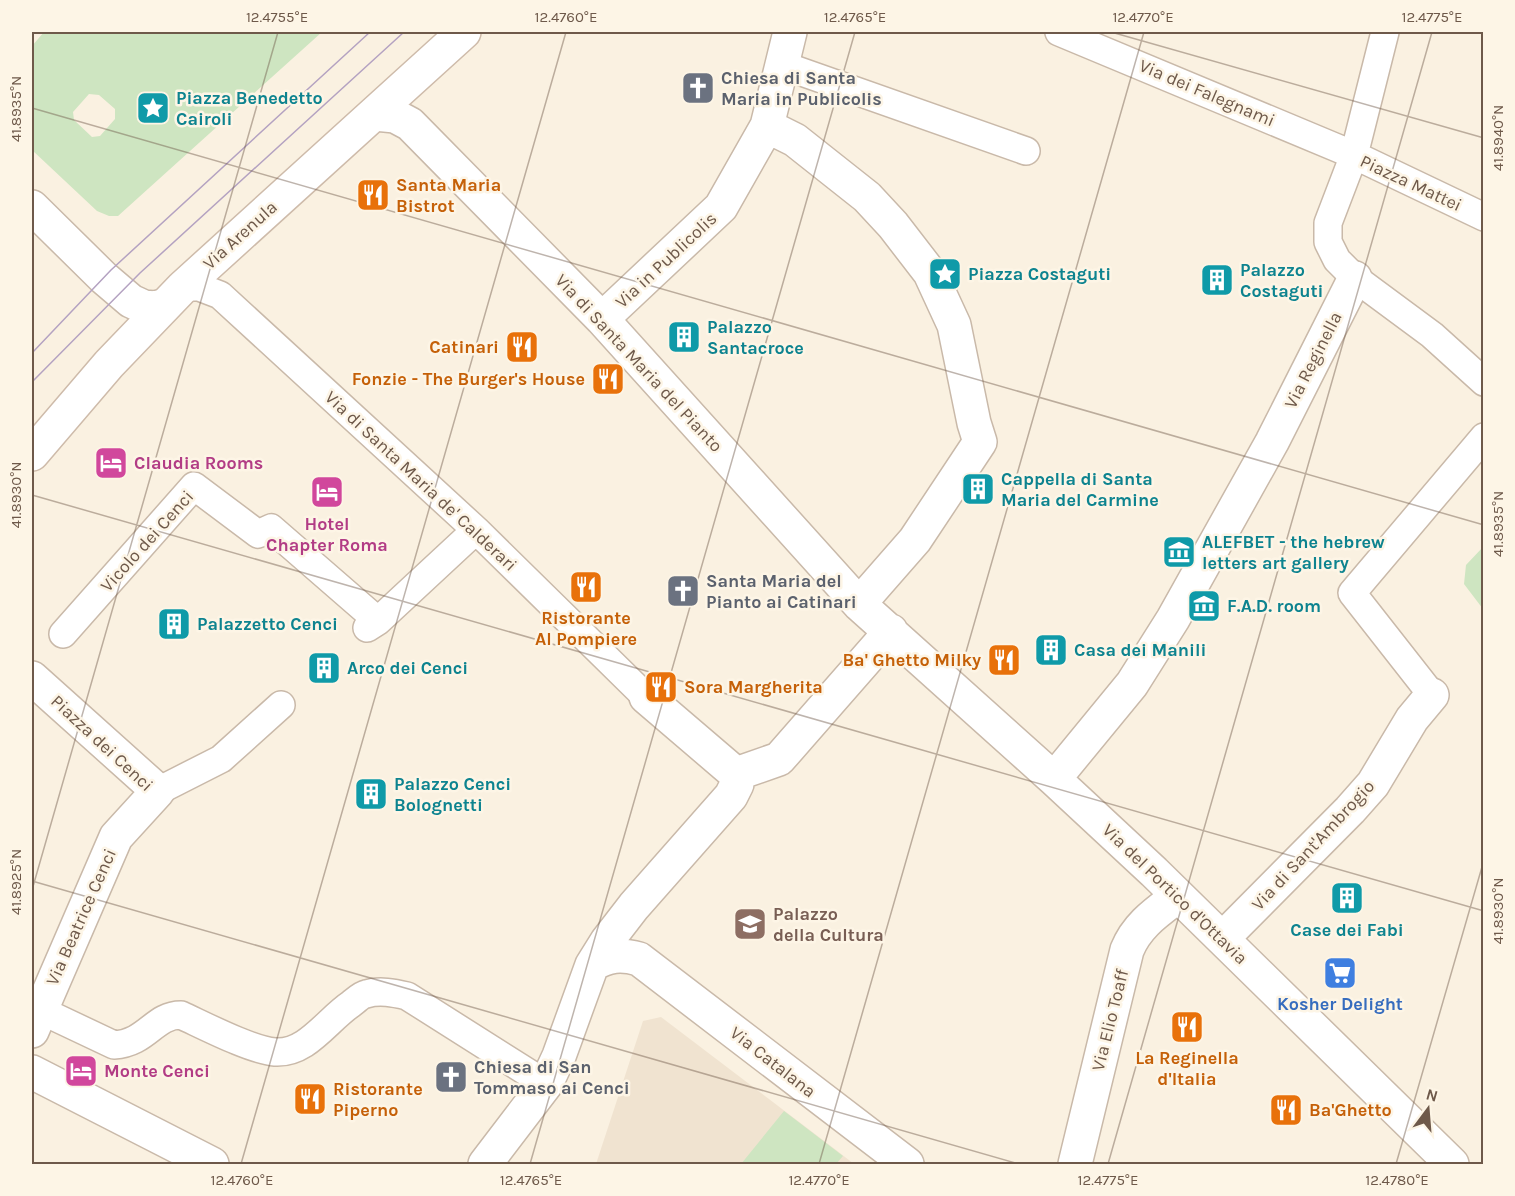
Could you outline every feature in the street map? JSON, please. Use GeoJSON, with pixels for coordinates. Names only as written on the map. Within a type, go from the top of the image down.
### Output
{"type":"FeatureCollection","features":[{"type":"Feature","properties":{"kind":"street","name":"Via Arenula"},"geometry":{"type":"LineString","coordinates":[[32,454],[109,364],[173,297],[464,32]]}},
{"type":"Feature","properties":{"kind":"street","name":"Via in Publicolis"},"geometry":{"type":"LineString","coordinates":[[602,319],[722,207],[767,126],[790,32]]}},
{"type":"Feature","properties":{"kind":"street","name":"Via di Santa Maria del Pianto"},"geometry":{"type":"LineString","coordinates":[[375,114],[395,116],[410,124],[602,319],[859,604],[891,632]]}},
{"type":"Feature","properties":{"kind":"street"},"geometry":{"type":"LineString","coordinates":[[767,126],[795,140],[867,197],[930,273],[954,325],[980,442],[915,540],[859,604]]}},
{"type":"Feature","properties":{"kind":"street"},"geometry":{"type":"LineString","coordinates":[[32,207],[104,278],[131,301],[144,307],[154,308],[173,297]]}},
{"type":"Feature","properties":{"kind":"street","name":"Via Reginella"},"geometry":{"type":"LineString","coordinates":[[1054,779],[1132,684],[1173,619],[1272,442],[1355,278]]}},
{"type":"Feature","properties":{"kind":"street"},"geometry":{"type":"LineString","coordinates":[[736,774],[779,759],[891,632]]}},
{"type":"Feature","properties":{"kind":"street","name":"Via del Portico d'Ottavia"},"geometry":{"type":"LineString","coordinates":[[891,632],[1054,779],[1223,938],[1452,1164]]}},
{"type":"Feature","properties":{"kind":"street","name":"Piazza dei Cenci"},"geometry":{"type":"LineString","coordinates":[[32,678],[158,791],[117,837]]}},
{"type":"Feature","properties":{"kind":"street","name":"Via di Sant'Ambrogio"},"geometry":{"type":"LineString","coordinates":[[1223,938],[1373,784],[1412,719],[1432,695]]}},
{"type":"Feature","properties":{"kind":"street"},"geometry":{"type":"LineString","coordinates":[[485,1164],[546,1084],[559,1056],[592,965],[607,941],[634,906],[731,796],[737,784],[736,774],[646,697]]}},
{"type":"Feature","properties":{"kind":"street","name":"Via Beatrice Cenci"},"geometry":{"type":"LineString","coordinates":[[36,1020],[117,837]]}},
{"type":"Feature","properties":{"kind":"street","name":"Via Elio Toaff"},"geometry":{"type":"LineString","coordinates":[[1075,1164],[1127,950],[1138,930],[1178,896]]}},
{"type":"Feature","properties":{"kind":"street"},"geometry":{"type":"LineString","coordinates":[[634,906],[629,923],[629,935],[639,959]]}},
{"type":"Feature","properties":{"kind":"street"},"geometry":{"type":"LineString","coordinates":[[592,965],[612,955],[625,955],[639,959]]}},
{"type":"Feature","properties":{"kind":"street","name":"Via Catalana"},"geometry":{"type":"LineString","coordinates":[[639,959],[907,1164]]}},
{"type":"Feature","properties":{"kind":"street"},"geometry":{"type":"LineString","coordinates":[[32,1072],[212,1164]]}},
{"type":"Feature","properties":{"kind":"lane","name":"Via dei Falegnami"},"geometry":{"type":"LineString","coordinates":[[1059,32],[1354,155]]}},
{"type":"Feature","properties":{"kind":"lane"},"geometry":{"type":"LineString","coordinates":[[1354,155],[1385,32]]}},
{"type":"Feature","properties":{"kind":"lane"},"geometry":{"type":"LineString","coordinates":[[782,65],[1026,151]]}},
{"type":"Feature","properties":{"kind":"lane","name":"Piazza Mattei"},"geometry":{"type":"LineString","coordinates":[[1484,217],[1354,155],[1328,224],[1328,242],[1337,260],[1355,278],[1432,335],[1484,382]]}},
{"type":"Feature","properties":{"kind":"lane","name":"Via di Santa Maria de' Calderari"},"geometry":{"type":"LineString","coordinates":[[173,297],[199,287],[220,296],[476,530],[646,697]]}},
{"type":"Feature","properties":{"kind":"lane","name":"Via di Sant'Ambrogio"},"geometry":{"type":"LineString","coordinates":[[1432,695],[1352,593],[1484,437]]}},
{"type":"Feature","properties":{"kind":"lane","name":"Vicolo dei Cenci"},"geometry":{"type":"LineString","coordinates":[[63,634],[194,486],[258,534],[272,528],[373,624],[476,530]]}},
{"type":"Feature","properties":{"kind":"lane"},"geometry":{"type":"LineString","coordinates":[[158,791],[221,759],[281,705]]}},
{"type":"Feature","properties":{"kind":"lane"},"geometry":{"type":"LineString","coordinates":[[36,1020],[114,1045],[128,1044],[144,1036],[170,1015],[181,1015],[262,1050],[291,1051],[306,1043],[337,1013],[365,994],[389,991],[407,996],[546,1084]]}},
{"type":"Feature","properties":{"kind":"shaded area"},"geometry":{"type":"Polygon","coordinates":[[[661,1017],[854,1164],[596,1164],[643,1021],[661,1017]]]}},
{"type":"Feature","properties":{"kind":"green space","name":"Piazza Benedetto Cairoli"},"geometry":{"type":"Polygon","coordinates":[[[44,32],[322,32],[118,216],[109,216],[97,211],[32,150],[32,46],[44,32]],[[89,94],[73,112],[74,120],[92,137],[100,136],[115,119],[115,109],[99,95],[89,94]]]}},
{"type":"Feature","properties":{"kind":"green space"},"geometry":{"type":"Polygon","coordinates":[[[1483,547],[1483,609],[1464,584],[1466,565],[1483,547]]]}},
{"type":"Feature","properties":{"kind":"green space"},"geometry":{"type":"Polygon","coordinates":[[[784,1111],[843,1156],[836,1164],[741,1164],[784,1111]]]}},
{"type":"Feature","properties":{"kind":"tram line"},"geometry":{"type":"LineString","coordinates":[[32,353],[111,270],[370,32]]}},
{"type":"Feature","properties":{"kind":"tram line"},"geometry":{"type":"LineString","coordinates":[[32,382],[140,273],[404,32]]}},
{"type":"Feature","properties":{"kind":"place","name":"Chiesa di Santa Maria in Publicolis"},"geometry":{"type":"Point","coordinates":[698,88]}},
{"type":"Feature","properties":{"kind":"place","name":"Piazza Benedetto Cairoli"},"geometry":{"type":"Point","coordinates":[153,108]}},
{"type":"Feature","properties":{"kind":"place","name":"Santa Maria Bistrot"},"geometry":{"type":"Point","coordinates":[373,195]}},
{"type":"Feature","properties":{"kind":"place","name":"Piazza Costaguti"},"geometry":{"type":"Point","coordinates":[945,274]}},
{"type":"Feature","properties":{"kind":"place","name":"Palazzo Costaguti"},"geometry":{"type":"Point","coordinates":[1217,280]}},
{"type":"Feature","properties":{"kind":"place","name":"Palazzo Santacroce"},"geometry":{"type":"Point","coordinates":[684,337]}},
{"type":"Feature","properties":{"kind":"place","name":"Catinari"},"geometry":{"type":"Point","coordinates":[522,347]}},
{"type":"Feature","properties":{"kind":"place","name":"Fonzie - The Burger's House"},"geometry":{"type":"Point","coordinates":[608,379]}},
{"type":"Feature","properties":{"kind":"place","name":"Claudia Rooms"},"geometry":{"type":"Point","coordinates":[111,463]}},
{"type":"Feature","properties":{"kind":"place","name":"Cappella di Santa Maria del Carmine"},"geometry":{"type":"Point","coordinates":[978,489]}},
{"type":"Feature","properties":{"kind":"place","name":"Hotel Chapter Roma"},"geometry":{"type":"Point","coordinates":[327,492]}},
{"type":"Feature","properties":{"kind":"place","name":"ALEFBET - the hebrew letters art gallery"},"geometry":{"type":"Point","coordinates":[1179,552]}},
{"type":"Feature","properties":{"kind":"place","name":"Ristorante Al Pompiere"},"geometry":{"type":"Point","coordinates":[586,587]}},
{"type":"Feature","properties":{"kind":"place","name":"Santa Maria del Pianto ai Catinari"},"geometry":{"type":"Point","coordinates":[683,591]}},
{"type":"Feature","properties":{"kind":"place","name":"F.A.D. room"},"geometry":{"type":"Point","coordinates":[1204,606]}},
{"type":"Feature","properties":{"kind":"place","name":"Palazzetto Cenci"},"geometry":{"type":"Point","coordinates":[174,624]}},
{"type":"Feature","properties":{"kind":"place","name":"Casa dei Manili"},"geometry":{"type":"Point","coordinates":[1051,650]}},
{"type":"Feature","properties":{"kind":"place","name":"Ba' Ghetto Milky"},"geometry":{"type":"Point","coordinates":[1004,660]}},
{"type":"Feature","properties":{"kind":"place","name":"Arco dei Cenci"},"geometry":{"type":"Point","coordinates":[324,668]}},
{"type":"Feature","properties":{"kind":"place","name":"Sora Margherita"},"geometry":{"type":"Point","coordinates":[661,687]}},
{"type":"Feature","properties":{"kind":"place","name":"Palazzo Cenci Bolognetti"},"geometry":{"type":"Point","coordinates":[371,794]}},
{"type":"Feature","properties":{"kind":"place","name":"Case dei Fabi"},"geometry":{"type":"Point","coordinates":[1347,898]}},
{"type":"Feature","properties":{"kind":"place","name":"Palazzo della Cultura"},"geometry":{"type":"Point","coordinates":[750,924]}},
{"type":"Feature","properties":{"kind":"place","name":"Kosher Delight"},"geometry":{"type":"Point","coordinates":[1340,973]}},
{"type":"Feature","properties":{"kind":"place","name":"La Reginella d'Italia"},"geometry":{"type":"Point","coordinates":[1187,1027]}},
{"type":"Feature","properties":{"kind":"place","name":"Monte Cenci"},"geometry":{"type":"Point","coordinates":[81,1071]}},
{"type":"Feature","properties":{"kind":"place","name":"Chiesa di San Tommaso ai Cenci"},"geometry":{"type":"Point","coordinates":[451,1077]}},
{"type":"Feature","properties":{"kind":"place","name":"Ristorante Piperno"},"geometry":{"type":"Point","coordinates":[310,1099]}},
{"type":"Feature","properties":{"kind":"place","name":"Ba'Ghetto"},"geometry":{"type":"Point","coordinates":[1286,1110]}}]}
